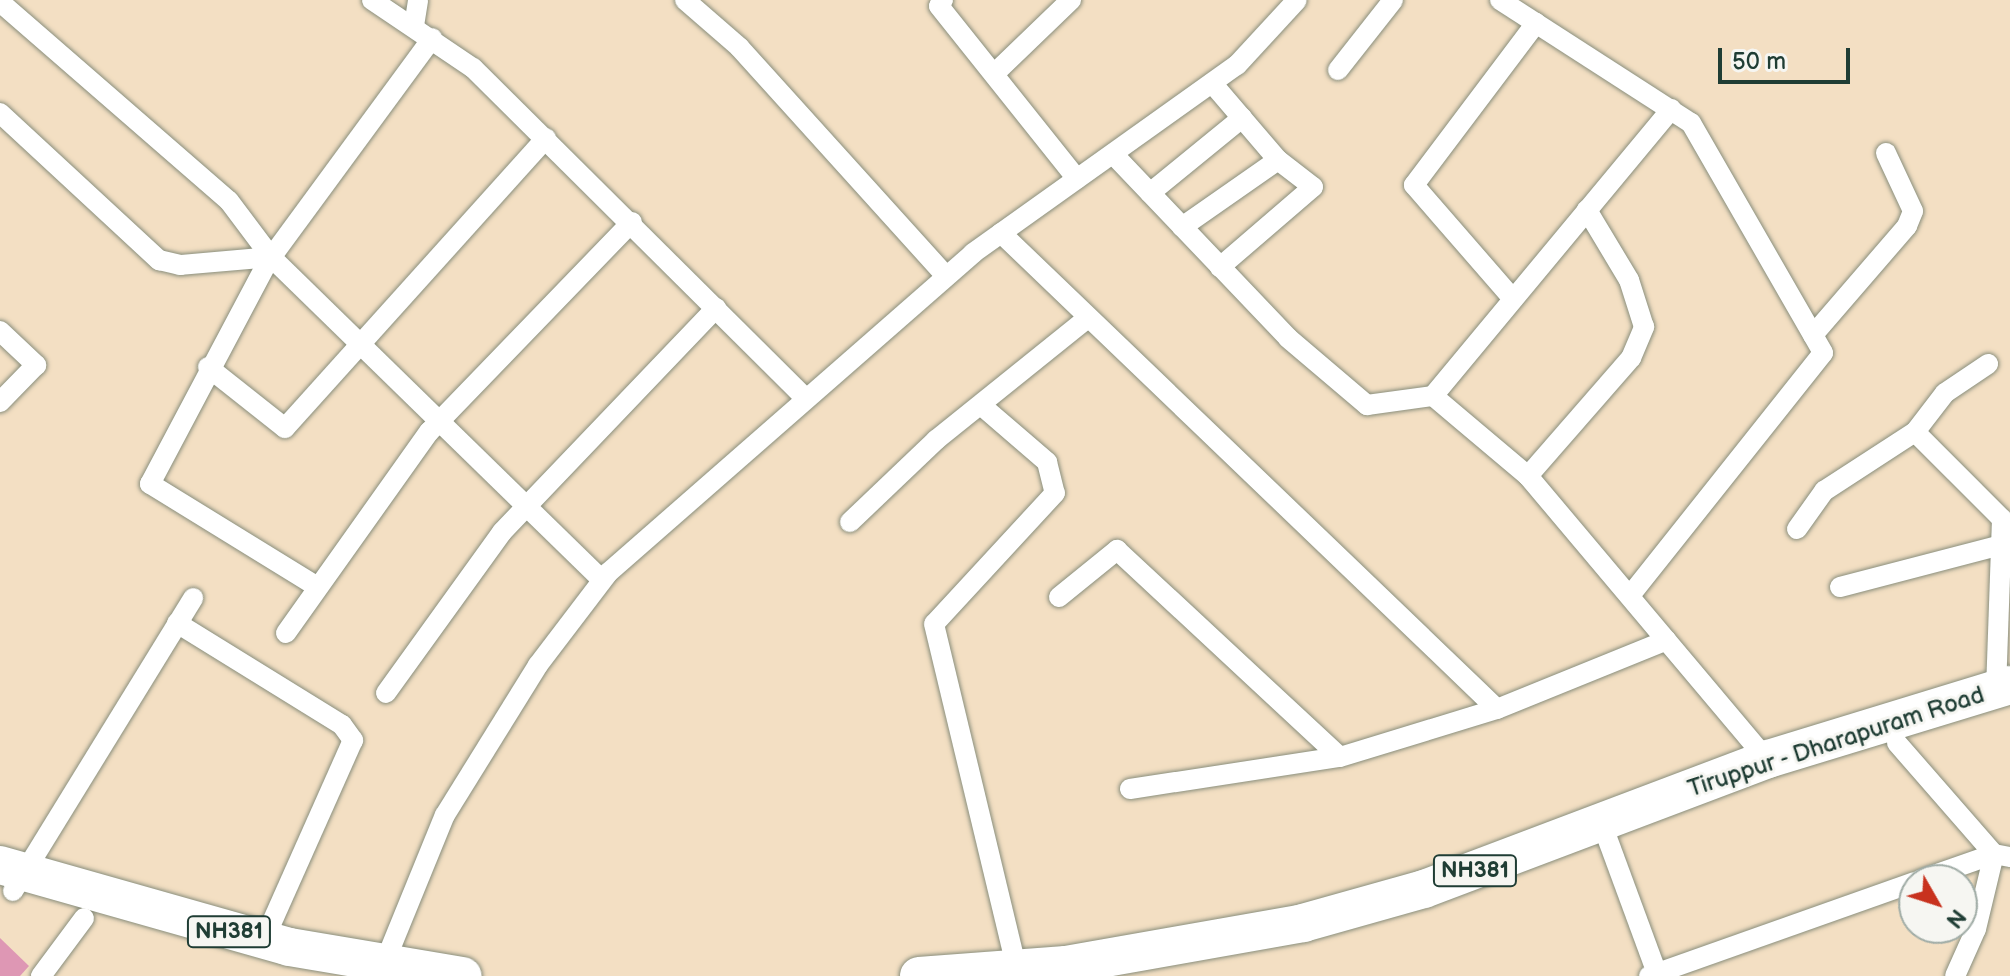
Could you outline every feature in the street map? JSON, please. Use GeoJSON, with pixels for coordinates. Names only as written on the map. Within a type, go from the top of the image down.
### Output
{"type":"FeatureCollection","features":[{"type":"Feature","properties":{"kind":"highway","name":"Tiruppur - Dharapuram Road"},"geometry":{"type":"LineString","coordinates":[[919,976],[1017,970],[1176,949],[1303,923],[1606,832],[1774,767],[2005,695]]}},
{"type":"Feature","properties":{"kind":"highway","name":"NH381"},"geometry":{"type":"LineString","coordinates":[[1774,767],[1897,743],[2005,695]]}},
{"type":"Feature","properties":{"kind":"highway","name":"NH381"},"geometry":{"type":"LineString","coordinates":[[1134,976],[1324,941],[1606,832]]}},
{"type":"Feature","properties":{"kind":"highway","name":"NH381"},"geometry":{"type":"LineString","coordinates":[[9,879],[381,970],[463,976]]}},
{"type":"Feature","properties":{"kind":"highway","name":"NH381"},"geometry":{"type":"LineString","coordinates":[[9,879],[84,918],[346,976]]}},
{"type":"Feature","properties":{"kind":"street"},"geometry":{"type":"LineString","coordinates":[[372,0],[473,68],[632,222],[805,398]]}},
{"type":"Feature","properties":{"kind":"street"},"geometry":{"type":"LineString","coordinates":[[414,26],[418,0]]}},
{"type":"Feature","properties":{"kind":"street"},"geometry":{"type":"LineString","coordinates":[[685,0],[739,47],[946,276]]}},
{"type":"Feature","properties":{"kind":"street"},"geometry":{"type":"LineString","coordinates":[[994,74],[1071,0]]}},
{"type":"Feature","properties":{"kind":"street"},"geometry":{"type":"LineString","coordinates":[[381,970],[445,815],[538,665],[602,580],[946,276],[1001,233],[1237,65],[1297,0]]}},
{"type":"Feature","properties":{"kind":"street"},"geometry":{"type":"LineString","coordinates":[[1338,70],[1393,0]]}},
{"type":"Feature","properties":{"kind":"street"},"geometry":{"type":"LineString","coordinates":[[1500,0],[1691,123],[1823,353],[1630,596]]}},
{"type":"Feature","properties":{"kind":"street"},"geometry":{"type":"LineString","coordinates":[[0,2],[229,201],[271,257],[602,580]]}},
{"type":"Feature","properties":{"kind":"street"},"geometry":{"type":"LineString","coordinates":[[938,2],[1077,179]]}},
{"type":"Feature","properties":{"kind":"street"},"geometry":{"type":"LineString","coordinates":[[1513,299],[1414,185],[1536,23]]}},
{"type":"Feature","properties":{"kind":"street"},"geometry":{"type":"LineString","coordinates":[[316,586],[150,484],[208,367],[271,257],[432,38]]}},
{"type":"Feature","properties":{"kind":"street"},"geometry":{"type":"LineString","coordinates":[[1212,83],[1278,160],[1313,187],[1220,267]]}},
{"type":"Feature","properties":{"kind":"street"},"geometry":{"type":"LineString","coordinates":[[1113,154],[1288,338],[1367,405],[1433,396],[1671,109]]}},
{"type":"Feature","properties":{"kind":"street"},"geometry":{"type":"LineString","coordinates":[[0,113],[159,260],[180,265],[271,257]]}},
{"type":"Feature","properties":{"kind":"street"},"geometry":{"type":"LineString","coordinates":[[1150,193],[1242,118]]}},
{"type":"Feature","properties":{"kind":"street"},"geometry":{"type":"LineString","coordinates":[[208,367],[285,428],[546,138]]}},
{"type":"Feature","properties":{"kind":"street"},"geometry":{"type":"LineString","coordinates":[[1813,335],[1907,226],[1913,211],[1886,153]]}},
{"type":"Feature","properties":{"kind":"street"},"geometry":{"type":"LineString","coordinates":[[1182,227],[1278,160]]}},
{"type":"Feature","properties":{"kind":"street"},"geometry":{"type":"LineString","coordinates":[[1528,476],[1631,358],[1644,327],[1629,280],[1587,210]]}},
{"type":"Feature","properties":{"kind":"street"},"geometry":{"type":"LineString","coordinates":[[286,633],[316,586],[440,421],[632,222]]}},
{"type":"Feature","properties":{"kind":"street"},"geometry":{"type":"LineString","coordinates":[[1001,233],[1497,709]]}},
{"type":"Feature","properties":{"kind":"street"},"geometry":{"type":"LineString","coordinates":[[386,693],[502,532],[716,308]]}},
{"type":"Feature","properties":{"kind":"street"},"geometry":{"type":"LineString","coordinates":[[850,522],[936,440],[1088,318]]}},
{"type":"Feature","properties":{"kind":"street"},"geometry":{"type":"LineString","coordinates":[[0,331],[36,365],[0,402]]}},
{"type":"Feature","properties":{"kind":"street"},"geometry":{"type":"LineString","coordinates":[[1797,529],[1824,491],[1915,432],[1945,393],[1988,364]]}},
{"type":"Feature","properties":{"kind":"street"},"geometry":{"type":"LineString","coordinates":[[1433,396],[1528,476],[1774,767]]}},
{"type":"Feature","properties":{"kind":"street"},"geometry":{"type":"LineString","coordinates":[[982,406],[1047,462],[1055,493],[934,624],[1017,970]]}},
{"type":"Feature","properties":{"kind":"street"},"geometry":{"type":"LineString","coordinates":[[1915,432],[1987,498],[2002,519],[2005,695]]}},
{"type":"Feature","properties":{"kind":"street"},"geometry":{"type":"LineString","coordinates":[[1840,587],[2001,545]]}},
{"type":"Feature","properties":{"kind":"street"},"geometry":{"type":"LineString","coordinates":[[1059,597],[1117,550],[1340,757]]}},
{"type":"Feature","properties":{"kind":"street"},"geometry":{"type":"LineString","coordinates":[[9,879],[193,598]]}},
{"type":"Feature","properties":{"kind":"street"},"geometry":{"type":"LineString","coordinates":[[177,623],[342,725],[353,740],[264,940]]}},
{"type":"Feature","properties":{"kind":"street"},"geometry":{"type":"LineString","coordinates":[[1130,789],[1340,757],[1497,709],[1667,640]]}},
{"type":"Feature","properties":{"kind":"street"},"geometry":{"type":"LineString","coordinates":[[1897,743],[2002,856]]}},
{"type":"Feature","properties":{"kind":"street"},"geometry":{"type":"LineString","coordinates":[[1606,832],[1655,975],[1898,888]]}},
{"type":"Feature","properties":{"kind":"street"},"geometry":{"type":"LineString","coordinates":[[1975,864],[2002,856]]}},
{"type":"Feature","properties":{"kind":"street"},"geometry":{"type":"LineString","coordinates":[[1955,976],[1976,929],[2002,856]]}},
{"type":"Feature","properties":{"kind":"street"},"geometry":{"type":"LineString","coordinates":[[41,976],[84,918]]}},
{"type":"Feature","properties":{"kind":"building"},"geometry":{"type":"Polygon","coordinates":[[[0,938],[29,966],[20,976],[0,976],[0,938]]]}}]}
